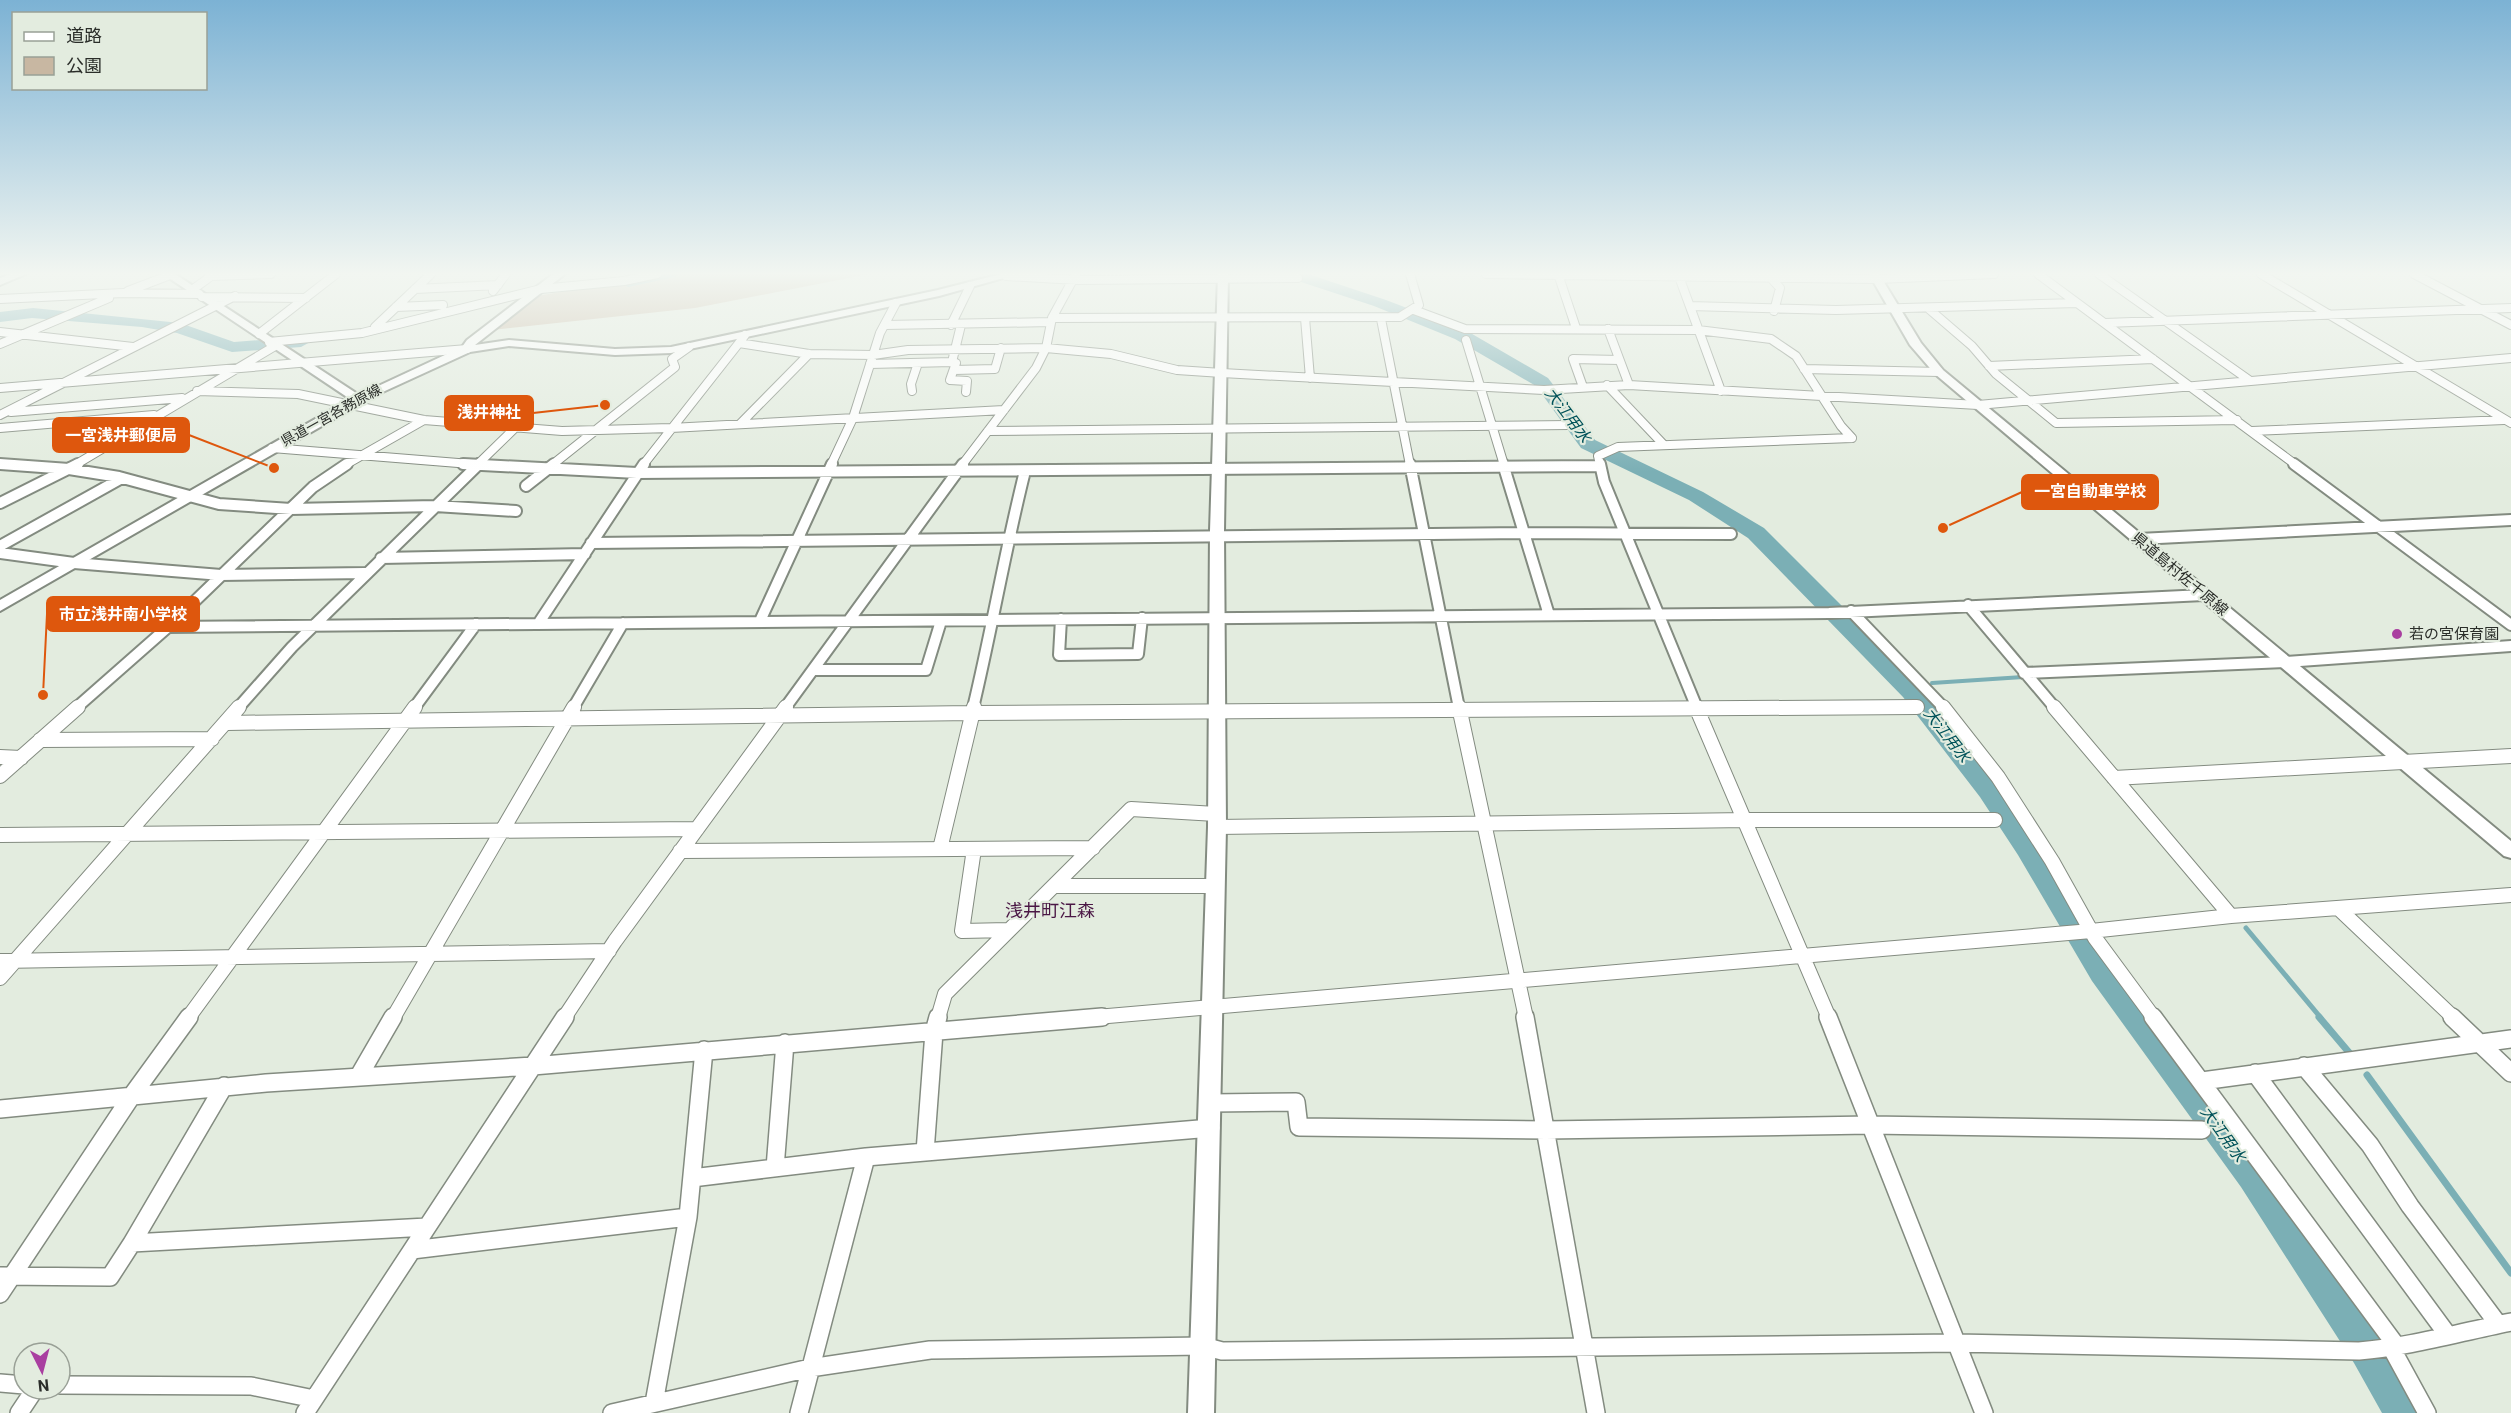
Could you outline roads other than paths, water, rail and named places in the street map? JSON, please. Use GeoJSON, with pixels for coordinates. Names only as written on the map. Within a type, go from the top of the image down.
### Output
{"type":"FeatureCollection","features":[{"type":"Feature","properties":{"kind":"main road"},"geometry":{"type":"LineString","coordinates":[[267,340],[355,402]]}},
{"type":"Feature","properties":{"kind":"main road"},"geometry":{"type":"LineString","coordinates":[[467,349],[474,340]]}},
{"type":"Feature","properties":{"kind":"main road","name":"県道一宮各務原線"},"geometry":{"type":"LineString","coordinates":[[0,606],[355,402],[412,372],[467,349],[509,343],[615,352],[689,347],[736,340]]}},
{"type":"Feature","properties":{"kind":"main road"},"geometry":{"type":"LineString","coordinates":[[1201,1413],[1212,1103],[1217,820],[1217,536],[1223,340]]}},
{"type":"Feature","properties":{"kind":"main road","name":"県道島村佐千原線"},"geometry":{"type":"LineString","coordinates":[[1913,340],[1922,354],[1939,372],[2511,851]]}},
{"type":"Feature","properties":{"kind":"street"},"geometry":{"type":"LineString","coordinates":[[73,340],[135,347]]}},
{"type":"Feature","properties":{"kind":"street"},"geometry":{"type":"LineString","coordinates":[[2,414],[149,340]]}},
{"type":"Feature","properties":{"kind":"street"},"geometry":{"type":"LineString","coordinates":[[0,503],[69,469],[272,344],[301,340]]}},
{"type":"Feature","properties":{"kind":"street"},"geometry":{"type":"LineString","coordinates":[[538,624],[637,473],[741,340]]}},
{"type":"Feature","properties":{"kind":"street"},"geometry":{"type":"LineString","coordinates":[[746,340],[809,354],[995,369],[1001,348]]}},
{"type":"Feature","properties":{"kind":"street"},"geometry":{"type":"LineString","coordinates":[[760,621],[853,418],[879,340]]}},
{"type":"Feature","properties":{"kind":"street"},"geometry":{"type":"LineString","coordinates":[[959,340],[950,381],[967,381],[966,392]]}},
{"type":"Feature","properties":{"kind":"street"},"geometry":{"type":"LineString","coordinates":[[72,1385],[251,1386],[310,1406],[609,951],[958,471],[1036,368],[1048,340]]}},
{"type":"Feature","properties":{"kind":"street"},"geometry":{"type":"LineString","coordinates":[[1307,340],[1310,378]]}},
{"type":"Feature","properties":{"kind":"street"},"geometry":{"type":"LineString","coordinates":[[1386,340],[1459,708],[1519,981],[1596,1413]]}},
{"type":"Feature","properties":{"kind":"street"},"geometry":{"type":"LineString","coordinates":[[1466,340],[1494,426],[1549,615]]}},
{"type":"Feature","properties":{"kind":"street"},"geometry":{"type":"LineString","coordinates":[[1612,340],[1629,385]]}},
{"type":"Feature","properties":{"kind":"street"},"geometry":{"type":"LineString","coordinates":[[1702,340],[1720,390]]}},
{"type":"Feature","properties":{"kind":"street"},"geometry":{"type":"LineString","coordinates":[[272,448],[478,465],[637,473],[1025,471],[1505,467],[1603,457],[1663,444],[1852,438],[1840,426],[1797,356],[1772,340]]}},
{"type":"Feature","properties":{"kind":"street"},"geometry":{"type":"LineString","coordinates":[[1965,340],[1989,366],[2056,423],[2236,420]]}},
{"type":"Feature","properties":{"kind":"street"},"geometry":{"type":"LineString","coordinates":[[2127,340],[2511,625]]}},
{"type":"Feature","properties":{"kind":"street"},"geometry":{"type":"LineString","coordinates":[[2192,340],[2249,380]]}},
{"type":"Feature","properties":{"kind":"street"},"geometry":{"type":"LineString","coordinates":[[2372,340],[2509,421]]}},
{"type":"Feature","properties":{"kind":"street"},"geometry":{"type":"LineString","coordinates":[[526,486],[675,367],[672,359],[689,347]]}},
{"type":"Feature","properties":{"kind":"street"},"geometry":{"type":"LineString","coordinates":[[872,360],[908,350],[1046,348],[1111,354],[1177,370],[1222,373],[1544,390],[1629,385],[1978,405],[2511,358]]}},
{"type":"Feature","properties":{"kind":"street"},"geometry":{"type":"LineString","coordinates":[[0,387],[467,349]]}},
{"type":"Feature","properties":{"kind":"street"},"geometry":{"type":"LineString","coordinates":[[740,424],[809,354]]}},
{"type":"Feature","properties":{"kind":"street"},"geometry":{"type":"LineString","coordinates":[[1583,387],[1573,359],[1619,360]]}},
{"type":"Feature","properties":{"kind":"street"},"geometry":{"type":"LineString","coordinates":[[1989,366],[2153,359]]}},
{"type":"Feature","properties":{"kind":"street"},"geometry":{"type":"LineString","coordinates":[[912,391],[910,384],[918,363]]}},
{"type":"Feature","properties":{"kind":"street"},"geometry":{"type":"LineString","coordinates":[[1804,369],[1939,372]]}},
{"type":"Feature","properties":{"kind":"street"},"geometry":{"type":"LineString","coordinates":[[1606,385],[1628,405],[1663,444]]}},
{"type":"Feature","properties":{"kind":"street"},"geometry":{"type":"LineString","coordinates":[[197,392],[298,394],[355,402],[424,420],[514,429],[671,428],[1004,410]]}},
{"type":"Feature","properties":{"kind":"street"},"geometry":{"type":"LineString","coordinates":[[2,414],[186,398]]}},
{"type":"Feature","properties":{"kind":"street"},"geometry":{"type":"LineString","coordinates":[[0,428],[159,415]]}},
{"type":"Feature","properties":{"kind":"street"},"geometry":{"type":"LineString","coordinates":[[0,776],[168,627],[221,574],[329,474],[424,420]]}},
{"type":"Feature","properties":{"kind":"street"},"geometry":{"type":"LineString","coordinates":[[2252,431],[2509,421]]}},
{"type":"Feature","properties":{"kind":"street"},"geometry":{"type":"LineString","coordinates":[[988,431],[1568,426]]}},
{"type":"Feature","properties":{"kind":"street"},"geometry":{"type":"LineString","coordinates":[[0,978],[7,961],[128,835],[312,626],[514,429]]}},
{"type":"Feature","properties":{"kind":"street"},"geometry":{"type":"LineString","coordinates":[[1603,457],[1627,533],[1696,707],[1804,955],[1984,1413]]}},
{"type":"Feature","properties":{"kind":"street"},"geometry":{"type":"LineString","coordinates":[[0,464],[69,469],[122,478],[219,504],[291,509],[435,506],[516,511]]}},
{"type":"Feature","properties":{"kind":"street"},"geometry":{"type":"LineString","coordinates":[[940,849],[994,620],[1008,538],[1025,471]]}},
{"type":"Feature","properties":{"kind":"street"},"geometry":{"type":"LineString","coordinates":[[0,546],[122,478]]}},
{"type":"Feature","properties":{"kind":"street"},"geometry":{"type":"LineString","coordinates":[[0,495],[15,496]]}},
{"type":"Feature","properties":{"kind":"street"},"geometry":{"type":"LineString","coordinates":[[2139,539],[2511,520]]}},
{"type":"Feature","properties":{"kind":"street"},"geometry":{"type":"LineString","coordinates":[[591,543],[1524,533],[1731,534]]}},
{"type":"Feature","properties":{"kind":"street"},"geometry":{"type":"LineString","coordinates":[[0,553],[74,563],[221,574],[365,573]]}},
{"type":"Feature","properties":{"kind":"street"},"geometry":{"type":"LineString","coordinates":[[381,558],[585,554]]}},
{"type":"Feature","properties":{"kind":"street"},"geometry":{"type":"LineString","coordinates":[[168,627],[1829,613],[2204,595]]}},
{"type":"Feature","properties":{"kind":"street"},"geometry":{"type":"LineString","coordinates":[[1968,605],[2231,916]]}},
{"type":"Feature","properties":{"kind":"street"},"geometry":{"type":"LineString","coordinates":[[1847,611],[1944,708],[1998,777],[2052,861],[2086,932],[2202,1081],[2390,1349],[2427,1413]]}},
{"type":"Feature","properties":{"kind":"street"},"geometry":{"type":"LineString","coordinates":[[1061,619],[1059,655],[1138,654],[1142,618]]}},
{"type":"Feature","properties":{"kind":"street"},"geometry":{"type":"LineString","coordinates":[[813,670],[926,670],[941,621]]}},
{"type":"Feature","properties":{"kind":"street"},"geometry":{"type":"LineString","coordinates":[[360,1074],[623,623]]}},
{"type":"Feature","properties":{"kind":"street"},"geometry":{"type":"LineString","coordinates":[[0,1294],[7,1276],[133,1094],[321,833],[476,624]]}},
{"type":"Feature","properties":{"kind":"street"},"geometry":{"type":"LineString","coordinates":[[2024,673],[2285,662],[2511,646]]}},
{"type":"Feature","properties":{"kind":"street"},"geometry":{"type":"LineString","coordinates":[[226,723],[1459,708],[1917,707]]}},
{"type":"Feature","properties":{"kind":"street"},"geometry":{"type":"LineString","coordinates":[[40,741],[212,739]]}},
{"type":"Feature","properties":{"kind":"street"},"geometry":{"type":"LineString","coordinates":[[2114,778],[2511,756]]}},
{"type":"Feature","properties":{"kind":"street"},"geometry":{"type":"LineString","coordinates":[[0,757],[21,758]]}},
{"type":"Feature","properties":{"kind":"street"},"geometry":{"type":"LineString","coordinates":[[925,1152],[934,1032],[945,994],[1131,809],[1217,820],[1485,823],[1995,820]]}},
{"type":"Feature","properties":{"kind":"street"},"geometry":{"type":"LineString","coordinates":[[0,835],[697,830]]}},
{"type":"Feature","properties":{"kind":"street"},"geometry":{"type":"LineString","coordinates":[[680,851],[1093,848]]}},
{"type":"Feature","properties":{"kind":"street"},"geometry":{"type":"LineString","coordinates":[[974,849],[962,931],[1008,930]]}},
{"type":"Feature","properties":{"kind":"street"},"geometry":{"type":"LineString","coordinates":[[1055,886],[1215,886]]}},
{"type":"Feature","properties":{"kind":"street"},"geometry":{"type":"LineString","coordinates":[[0,1109],[133,1094],[360,1074],[533,1066],[2086,932],[2231,916],[2511,895]]}},
{"type":"Feature","properties":{"kind":"street"},"geometry":{"type":"LineString","coordinates":[[2338,908],[2511,1073]]}},
{"type":"Feature","properties":{"kind":"street"},"geometry":{"type":"LineString","coordinates":[[7,961],[428,956],[609,951]]}},
{"type":"Feature","properties":{"kind":"street"},"geometry":{"type":"LineString","coordinates":[[2202,1081],[2511,1039]]}},
{"type":"Feature","properties":{"kind":"street"},"geometry":{"type":"LineString","coordinates":[[775,1168],[785,1043]]}},
{"type":"Feature","properties":{"kind":"street"},"geometry":{"type":"LineString","coordinates":[[654,1403],[688,1217],[704,1050]]}},
{"type":"Feature","properties":{"kind":"street"},"geometry":{"type":"LineString","coordinates":[[612,1413],[810,1368],[930,1350],[1203,1346],[1221,1351],[1585,1349],[1956,1343],[2359,1351],[2390,1349],[2447,1334],[2505,1323],[2410,1206],[2370,1145],[2304,1066]]}},
{"type":"Feature","properties":{"kind":"street"},"geometry":{"type":"LineString","coordinates":[[2255,1073],[2447,1334]]}},
{"type":"Feature","properties":{"kind":"street"},"geometry":{"type":"LineString","coordinates":[[7,1276],[110,1277],[224,1086]]}},
{"type":"Feature","properties":{"kind":"street"},"geometry":{"type":"LineString","coordinates":[[1212,1103],[1296,1102],[1299,1127],[1546,1130],[1870,1125],[2202,1130]]}},
{"type":"Feature","properties":{"kind":"street"},"geometry":{"type":"LineString","coordinates":[[692,1178],[866,1157],[1211,1128]]}},
{"type":"Feature","properties":{"kind":"street"},"geometry":{"type":"LineString","coordinates":[[799,1413],[866,1157]]}},
{"type":"Feature","properties":{"kind":"street"},"geometry":{"type":"LineString","coordinates":[[411,1250],[688,1217]]}},
{"type":"Feature","properties":{"kind":"street"},"geometry":{"type":"LineString","coordinates":[[132,1243],[427,1227]]}},
{"type":"Feature","properties":{"kind":"waterway"},"geometry":{"type":"LineString","coordinates":[[213,340],[232,347],[301,342]]}},
{"type":"Feature","properties":{"kind":"waterway","name":"大江用水"},"geometry":{"type":"LineString","coordinates":[[1470,340],[1542,382],[1588,444],[1696,496],[1756,533],[1912,691],[1990,790],[2030,850],[2073,926],[2103,972],[2254,1176],[2368,1349],[2405,1413]]}},
{"type":"Feature","properties":{"kind":"waterway"},"geometry":{"type":"LineString","coordinates":[[1932,683],[2023,677]]}},
{"type":"Feature","properties":{"kind":"waterway"},"geometry":{"type":"LineString","coordinates":[[2246,928],[2321,1018]]}},
{"type":"Feature","properties":{"kind":"waterway"},"geometry":{"type":"LineString","coordinates":[[2319,1017],[2352,1056]]}},
{"type":"Feature","properties":{"kind":"waterway"},"geometry":{"type":"LineString","coordinates":[[2367,1075],[2511,1273]]}},
{"type":"Feature","properties":{"kind":"place","name":"浅井神社"},"geometry":{"type":"Point","coordinates":[605,405]}},
{"type":"Feature","properties":{"kind":"place","name":"一宮浅井郵便局"},"geometry":{"type":"Point","coordinates":[274,468]}},
{"type":"Feature","properties":{"kind":"place","name":"一宮自動車学校"},"geometry":{"type":"Point","coordinates":[1943,528]}},
{"type":"Feature","properties":{"kind":"place","name":"若の宮保育園"},"geometry":{"type":"Point","coordinates":[2397,634]}},
{"type":"Feature","properties":{"kind":"place","name":"市立浅井南小学校"},"geometry":{"type":"Point","coordinates":[43,695]}},
{"type":"Feature","properties":{"kind":"district","name":"浅井町江森"},"geometry":{"type":"Point","coordinates":[1050,910]}}]}
